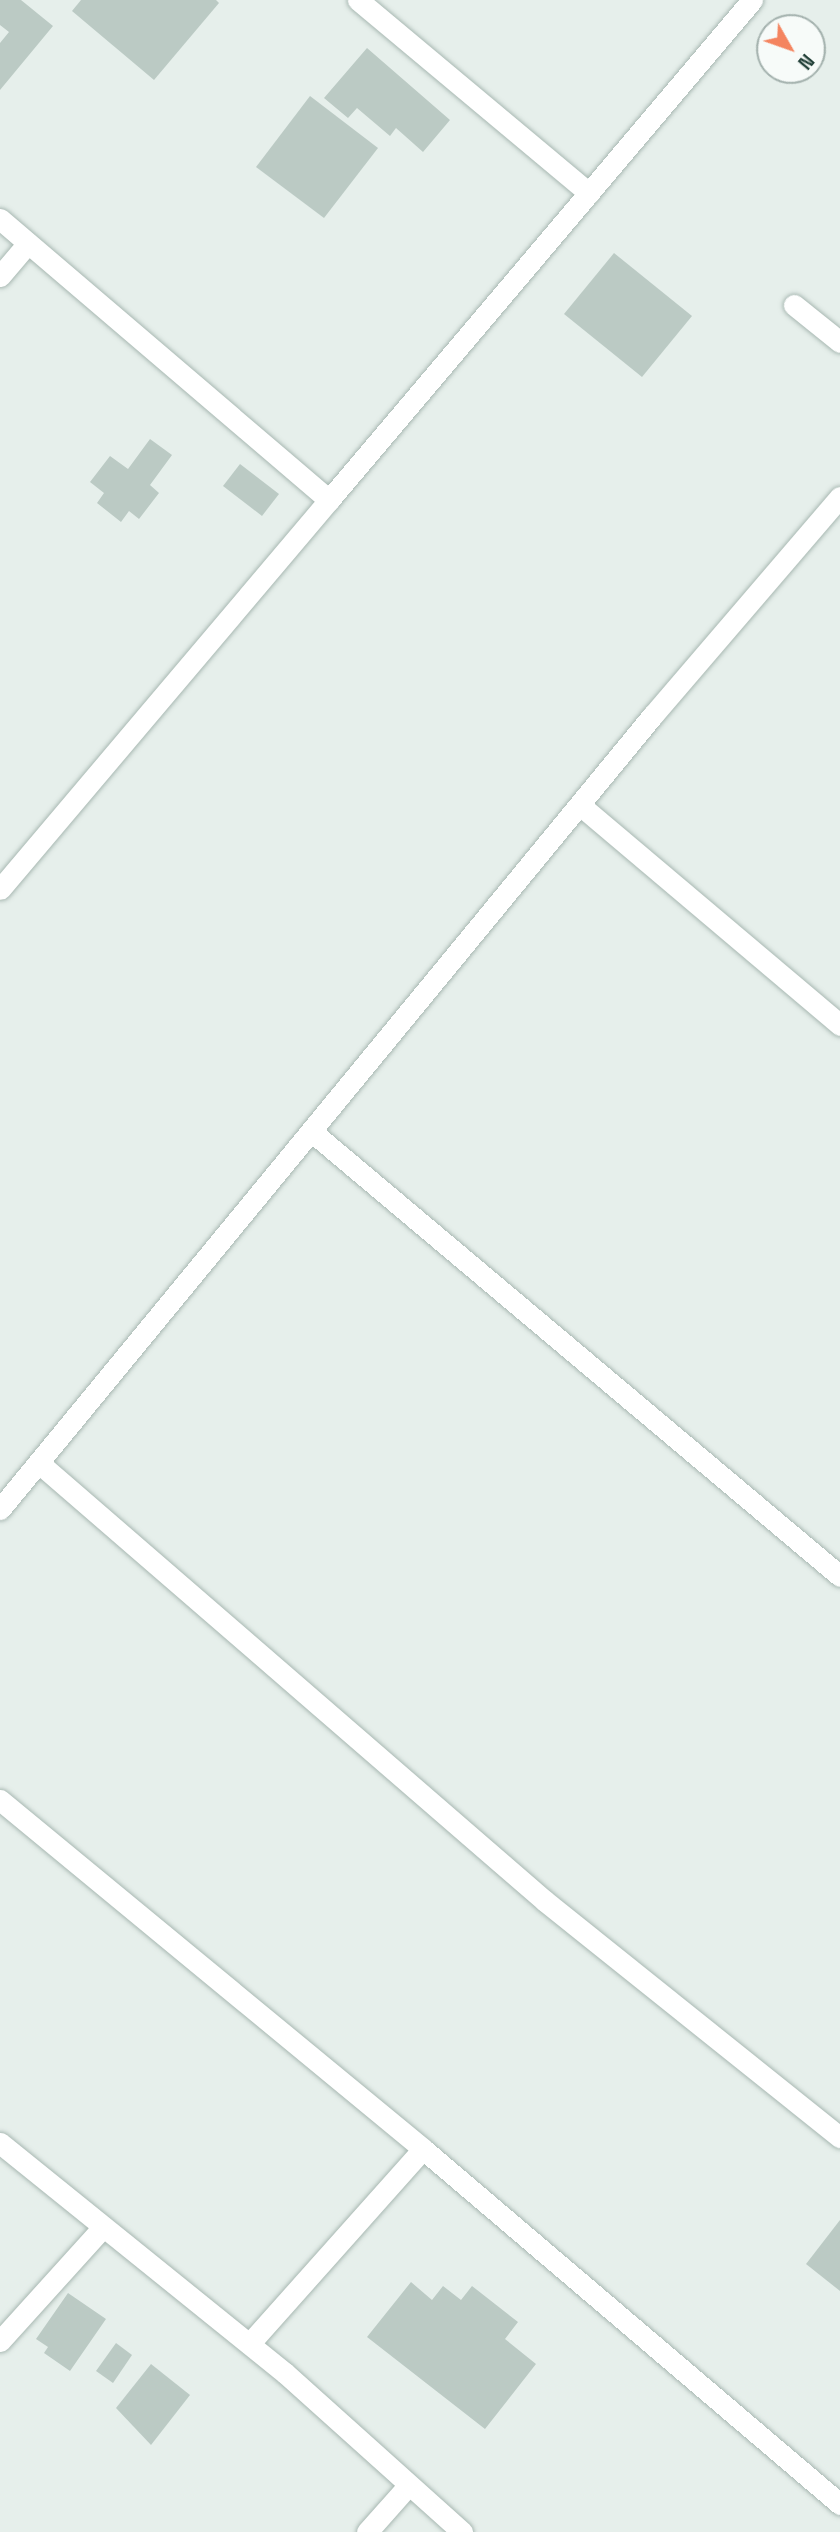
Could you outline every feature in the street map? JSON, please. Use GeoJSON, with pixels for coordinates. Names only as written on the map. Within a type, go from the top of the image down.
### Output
{"type":"FeatureCollection","features":[{"type":"Feature","properties":{"kind":"street"},"geometry":{"type":"LineString","coordinates":[[358,0],[589,193]]}},
{"type":"Feature","properties":{"kind":"street"},"geometry":{"type":"LineString","coordinates":[[0,889],[752,0]]}},
{"type":"Feature","properties":{"kind":"street"},"geometry":{"type":"LineString","coordinates":[[0,219],[329,500]]}},
{"type":"Feature","properties":{"kind":"street"},"geometry":{"type":"LineString","coordinates":[[0,276],[28,243]]}},
{"type":"Feature","properties":{"kind":"street"},"geometry":{"type":"LineString","coordinates":[[794,305],[840,342]]}},
{"type":"Feature","properties":{"kind":"street"},"geometry":{"type":"LineString","coordinates":[[0,1508],[39,1464],[580,804],[840,497]]}},
{"type":"Feature","properties":{"kind":"street"},"geometry":{"type":"LineString","coordinates":[[580,804],[840,1025]]}},
{"type":"Feature","properties":{"kind":"street"},"geometry":{"type":"LineString","coordinates":[[311,1131],[840,1576]]}},
{"type":"Feature","properties":{"kind":"street"},"geometry":{"type":"LineString","coordinates":[[39,1464],[545,1901],[840,2137]]}},
{"type":"Feature","properties":{"kind":"street"},"geometry":{"type":"LineString","coordinates":[[0,1800],[423,2149],[840,2504]]}},
{"type":"Feature","properties":{"kind":"street"},"geometry":{"type":"LineString","coordinates":[[0,2143],[102,2228],[250,2343],[407,2487],[462,2532]]}},
{"type":"Feature","properties":{"kind":"street"},"geometry":{"type":"LineString","coordinates":[[250,2343],[423,2149]]}},
{"type":"Feature","properties":{"kind":"street"},"geometry":{"type":"LineString","coordinates":[[0,2341],[102,2228]]}},
{"type":"Feature","properties":{"kind":"street"},"geometry":{"type":"LineString","coordinates":[[367,2532],[407,2487]]}},
{"type":"Feature","properties":{"kind":"building"},"geometry":{"type":"Polygon","coordinates":[[[0,0],[21,0],[53,26],[0,90],[0,43],[9,32],[0,25],[0,0]]]}},
{"type":"Feature","properties":{"kind":"building"},"geometry":{"type":"Polygon","coordinates":[[[81,0],[216,0],[219,3],[154,80],[72,11],[81,0]]]}},
{"type":"Feature","properties":{"kind":"building"},"geometry":{"type":"Polygon","coordinates":[[[367,48],[450,120],[423,152],[396,128],[390,136],[357,108],[348,118],[324,98],[367,48]]]}},
{"type":"Feature","properties":{"kind":"building"},"geometry":{"type":"Polygon","coordinates":[[[310,96],[378,148],[324,218],[256,167],[310,96]]]}},
{"type":"Feature","properties":{"kind":"building"},"geometry":{"type":"Polygon","coordinates":[[[614,253],[692,316],[642,377],[564,314],[614,253]]]}},
{"type":"Feature","properties":{"kind":"building"},"geometry":{"type":"Polygon","coordinates":[[[150,439],[172,455],[150,485],[159,493],[139,519],[129,511],[121,522],[97,503],[104,493],[90,482],[110,456],[128,469],[150,439]]]}},
{"type":"Feature","properties":{"kind":"building"},"geometry":{"type":"Polygon","coordinates":[[[240,464],[279,494],[262,516],[223,486],[240,464]]]}},
{"type":"Feature","properties":{"kind":"building"},"geometry":{"type":"Polygon","coordinates":[[[840,2220],[840,2291],[806,2264],[840,2220]]]}},
{"type":"Feature","properties":{"kind":"building"},"geometry":{"type":"Polygon","coordinates":[[[411,2282],[432,2300],[443,2286],[461,2300],[472,2286],[518,2322],[505,2339],[536,2364],[485,2429],[367,2337],[411,2282]]]}},
{"type":"Feature","properties":{"kind":"building"},"geometry":{"type":"Polygon","coordinates":[[[68,2293],[106,2319],[70,2371],[44,2353],[48,2347],[36,2339],[68,2293]]]}},
{"type":"Feature","properties":{"kind":"building"},"geometry":{"type":"Polygon","coordinates":[[[116,2343],[132,2355],[113,2383],[96,2371],[116,2343]]]}},
{"type":"Feature","properties":{"kind":"building"},"geometry":{"type":"Polygon","coordinates":[[[151,2364],[190,2395],[151,2445],[116,2408],[151,2364]]]}}]}
